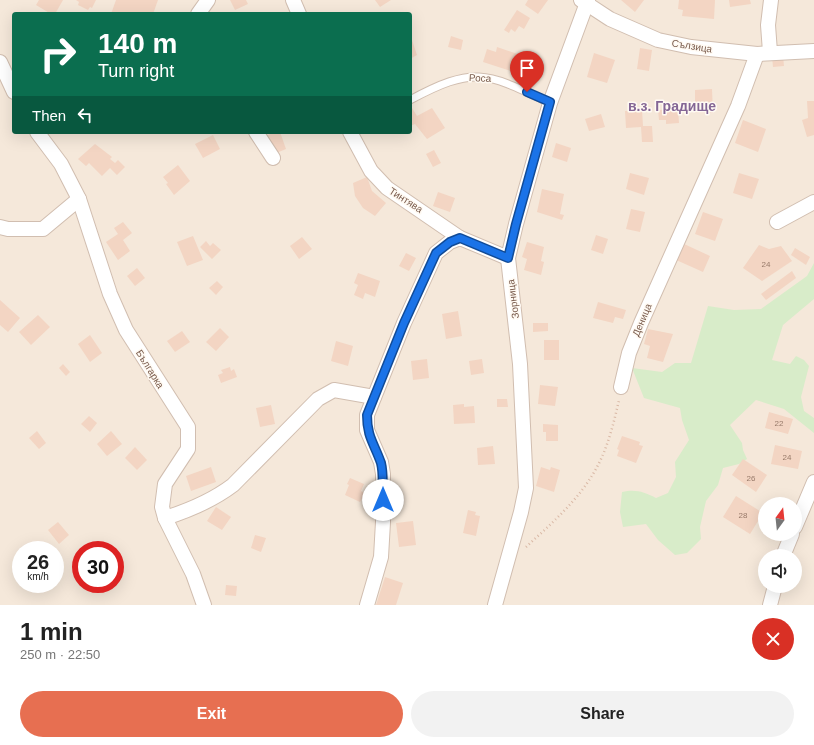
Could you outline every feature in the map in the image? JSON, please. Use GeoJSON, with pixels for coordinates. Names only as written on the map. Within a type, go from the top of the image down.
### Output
{"type":"FeatureCollection","features":[{"type":"Feature","properties":{"kind":"street"},"geometry":{"type":"LineString","coordinates":[[199,12],[208,0]]}},
{"type":"Feature","properties":{"kind":"street"},"geometry":{"type":"LineString","coordinates":[[293,0],[298,12]]}},
{"type":"Feature","properties":{"kind":"street","name":"Деница"},"geometry":{"type":"LineString","coordinates":[[621,388],[629,353],[641,323],[763,53],[771,0]]}},
{"type":"Feature","properties":{"kind":"street","name":"Сълзица"},"geometry":{"type":"LineString","coordinates":[[585,1],[610,19],[658,40],[691,47],[763,53],[814,51]]}},
{"type":"Feature","properties":{"kind":"street","name":"Зорница"},"geometry":{"type":"LineString","coordinates":[[495,605],[521,512],[526,488],[520,364],[508,258],[550,102],[585,1]]}},
{"type":"Feature","properties":{"kind":"street"},"geometry":{"type":"LineString","coordinates":[[0,62],[12,88]]}},
{"type":"Feature","properties":{"kind":"street","name":"Българка"},"geometry":{"type":"LineString","coordinates":[[38,134],[61,164],[79,199],[110,294],[126,330],[188,428],[188,449],[165,484],[162,498],[165,518],[193,574],[204,605]]}},
{"type":"Feature","properties":{"kind":"street"},"geometry":{"type":"LineString","coordinates":[[257,134],[273,158]]}},
{"type":"Feature","properties":{"kind":"street","name":"Тинтява"},"geometry":{"type":"LineString","coordinates":[[351,134],[371,171],[387,188],[428,214],[460,238],[508,258]]}},
{"type":"Feature","properties":{"kind":"street"},"geometry":{"type":"LineString","coordinates":[[0,227],[8,229],[43,229],[79,199]]}},
{"type":"Feature","properties":{"kind":"street"},"geometry":{"type":"LineString","coordinates":[[777,222],[814,202]]}},
{"type":"Feature","properties":{"kind":"street"},"geometry":{"type":"LineString","coordinates":[[367,605],[381,557],[383,474],[380,462],[367,430],[367,415],[404,323],[436,253],[450,242],[460,238]]}},
{"type":"Feature","properties":{"kind":"street"},"geometry":{"type":"LineString","coordinates":[[165,518],[193,509],[218,497],[228,489],[318,399],[334,390],[374,397]]}},
{"type":"Feature","properties":{"kind":"street"},"geometry":{"type":"LineString","coordinates":[[802,510],[814,482]]}},
{"type":"Feature","properties":{"kind":"street"},"geometry":{"type":"LineString","coordinates":[[770,605],[773,593]]}},
{"type":"Feature","properties":{"kind":"lane","name":"Роса"},"geometry":{"type":"LineString","coordinates":[[412,99],[459,78],[472,76],[504,81],[550,102]]}},
{"type":"Feature","properties":{"kind":"path"},"geometry":{"type":"LineString","coordinates":[[523,550],[583,489],[598,466],[613,423],[621,388]]}},
{"type":"Feature","properties":{"kind":"shaded area"},"geometry":{"type":"Polygon","coordinates":[[[0,0],[814,0],[814,605],[0,605],[0,0]]]}},
{"type":"Feature","properties":{"kind":"green space"},"geometry":{"type":"Polygon","coordinates":[[[814,263],[814,299],[783,325],[772,360],[790,364],[796,356],[804,360],[809,366],[801,397],[804,411],[814,418],[814,433],[784,409],[756,400],[730,425],[742,443],[747,459],[739,464],[723,468],[718,485],[706,501],[700,527],[701,539],[687,553],[675,555],[658,540],[646,524],[623,527],[620,512],[622,492],[640,492],[656,498],[668,493],[676,477],[675,462],[689,440],[682,420],[680,408],[644,398],[632,368],[662,372],[675,363],[691,363],[708,306],[734,310],[761,309],[807,276],[814,263]]]}},
{"type":"Feature","properties":{"kind":"building"},"geometry":{"type":"Polygon","coordinates":[[[39,0],[63,0],[56,12],[48,12],[36,5],[39,0]]]}},
{"type":"Feature","properties":{"kind":"building"},"geometry":{"type":"Polygon","coordinates":[[[76,0],[96,0],[92,8],[90,7],[88,10],[78,5],[79,2],[76,0]]]}},
{"type":"Feature","properties":{"kind":"building"},"geometry":{"type":"Polygon","coordinates":[[[116,0],[158,0],[154,12],[112,12],[116,0]]]}},
{"type":"Feature","properties":{"kind":"building"},"geometry":{"type":"Polygon","coordinates":[[[230,0],[246,0],[248,4],[235,10],[230,0]]]}},
{"type":"Feature","properties":{"kind":"building"},"geometry":{"type":"Polygon","coordinates":[[[375,0],[391,0],[380,7],[375,0]]]}},
{"type":"Feature","properties":{"kind":"building"},"geometry":{"type":"Polygon","coordinates":[[[528,0],[548,0],[538,14],[525,5],[528,0]]]}},
{"type":"Feature","properties":{"kind":"building"},"geometry":{"type":"Polygon","coordinates":[[[621,0],[644,0],[635,12],[621,0]]]}},
{"type":"Feature","properties":{"kind":"building"},"geometry":{"type":"Polygon","coordinates":[[[679,0],[715,0],[714,19],[682,16],[683,10],[678,9],[679,0]]]}},
{"type":"Feature","properties":{"kind":"building"},"geometry":{"type":"Polygon","coordinates":[[[729,0],[750,0],[751,4],[730,7],[729,0]]]}},
{"type":"Feature","properties":{"kind":"building"},"geometry":{"type":"Polygon","coordinates":[[[517,10],[530,18],[524,29],[519,26],[515,32],[511,29],[509,33],[504,30],[517,10]]]}},
{"type":"Feature","properties":{"kind":"building"},"geometry":{"type":"Polygon","coordinates":[[[451,36],[463,40],[461,50],[448,47],[451,36]]]}},
{"type":"Feature","properties":{"kind":"building"},"geometry":{"type":"Polygon","coordinates":[[[412,40],[417,55],[412,58],[412,40]]]}},
{"type":"Feature","properties":{"kind":"building"},"geometry":{"type":"Polygon","coordinates":[[[497,47],[535,60],[529,77],[483,62],[487,49],[496,52],[497,47]]]}},
{"type":"Feature","properties":{"kind":"building"},"geometry":{"type":"Polygon","coordinates":[[[640,48],[652,50],[649,71],[637,69],[640,48]]]}},
{"type":"Feature","properties":{"kind":"building"},"geometry":{"type":"Polygon","coordinates":[[[594,53],[615,60],[607,83],[587,77],[594,53]]]}},
{"type":"Feature","properties":{"kind":"building"},"geometry":{"type":"Polygon","coordinates":[[[783,56],[784,66],[773,67],[772,57],[783,56]]]}},
{"type":"Feature","properties":{"kind":"building"},"geometry":{"type":"Polygon","coordinates":[[[712,89],[713,113],[695,113],[695,90],[712,89]]]}},
{"type":"Feature","properties":{"kind":"building"},"geometry":{"type":"Polygon","coordinates":[[[807,101],[814,101],[814,135],[807,137],[802,120],[808,118],[807,101]]]}},
{"type":"Feature","properties":{"kind":"building"},"geometry":{"type":"Polygon","coordinates":[[[412,108],[417,116],[432,108],[445,128],[427,139],[415,124],[412,125],[412,108]]]}},
{"type":"Feature","properties":{"kind":"building"},"geometry":{"type":"Polygon","coordinates":[[[678,109],[679,123],[666,124],[666,120],[659,120],[658,110],[678,109]]]}},
{"type":"Feature","properties":{"kind":"building"},"geometry":{"type":"Polygon","coordinates":[[[642,110],[643,126],[652,126],[653,142],[642,142],[641,127],[626,128],[625,111],[642,110]]]}},
{"type":"Feature","properties":{"kind":"building"},"geometry":{"type":"Polygon","coordinates":[[[601,114],[605,127],[589,131],[585,119],[601,114]]]}},
{"type":"Feature","properties":{"kind":"building"},"geometry":{"type":"Polygon","coordinates":[[[743,120],[766,129],[758,152],[735,143],[743,120]]]}},
{"type":"Feature","properties":{"kind":"building"},"geometry":{"type":"Polygon","coordinates":[[[281,134],[286,149],[274,154],[267,135],[281,134]]]}},
{"type":"Feature","properties":{"kind":"building"},"geometry":{"type":"Polygon","coordinates":[[[213,135],[220,149],[203,158],[195,144],[213,135]]]}},
{"type":"Feature","properties":{"kind":"building"},"geometry":{"type":"Polygon","coordinates":[[[556,143],[571,148],[567,162],[552,157],[556,143]]]}},
{"type":"Feature","properties":{"kind":"building"},"geometry":{"type":"Polygon","coordinates":[[[95,144],[112,157],[110,159],[115,163],[118,160],[125,167],[117,175],[110,168],[102,176],[89,163],[86,166],[78,159],[95,144]]]}},
{"type":"Feature","properties":{"kind":"building"},"geometry":{"type":"Polygon","coordinates":[[[434,150],[441,163],[433,167],[426,154],[434,150]]]}},
{"type":"Feature","properties":{"kind":"building"},"geometry":{"type":"Polygon","coordinates":[[[178,165],[190,181],[174,195],[163,177],[178,165]]]}},
{"type":"Feature","properties":{"kind":"building"},"geometry":{"type":"Polygon","coordinates":[[[630,173],[649,178],[644,195],[626,189],[630,173]]]}},
{"type":"Feature","properties":{"kind":"building"},"geometry":{"type":"Polygon","coordinates":[[[739,173],[759,179],[752,199],[733,193],[739,173]]]}},
{"type":"Feature","properties":{"kind":"building"},"geometry":{"type":"Polygon","coordinates":[[[367,177],[372,191],[386,203],[375,216],[363,208],[355,196],[353,183],[367,177]]]}},
{"type":"Feature","properties":{"kind":"building"},"geometry":{"type":"Polygon","coordinates":[[[542,189],[564,194],[560,214],[564,215],[562,220],[537,212],[542,189]]]}},
{"type":"Feature","properties":{"kind":"building"},"geometry":{"type":"Polygon","coordinates":[[[438,192],[455,198],[450,212],[433,206],[438,192]]]}},
{"type":"Feature","properties":{"kind":"building"},"geometry":{"type":"Polygon","coordinates":[[[631,209],[645,212],[640,232],[626,229],[631,209]]]}},
{"type":"Feature","properties":{"kind":"building"},"geometry":{"type":"Polygon","coordinates":[[[703,212],[723,219],[715,241],[695,234],[703,212]]]}},
{"type":"Feature","properties":{"kind":"building"},"geometry":{"type":"Polygon","coordinates":[[[123,222],[132,233],[123,240],[130,251],[118,260],[106,242],[118,234],[114,228],[123,222]]]}},
{"type":"Feature","properties":{"kind":"building"},"geometry":{"type":"Polygon","coordinates":[[[596,235],[608,239],[603,254],[591,250],[596,235]]]}},
{"type":"Feature","properties":{"kind":"building"},"geometry":{"type":"Polygon","coordinates":[[[193,236],[203,260],[187,266],[177,242],[193,236]]]}},
{"type":"Feature","properties":{"kind":"building"},"geometry":{"type":"Polygon","coordinates":[[[302,237],[312,249],[299,259],[290,246],[302,237]]]}},
{"type":"Feature","properties":{"kind":"building"},"geometry":{"type":"Polygon","coordinates":[[[206,241],[210,246],[213,243],[221,250],[212,259],[200,247],[206,241]]]}},
{"type":"Feature","properties":{"kind":"building"},"geometry":{"type":"Polygon","coordinates":[[[527,242],[544,247],[541,261],[544,262],[541,275],[524,270],[527,259],[522,257],[527,242]]]}},
{"type":"Feature","properties":{"kind":"building"},"geometry":{"type":"Polygon","coordinates":[[[682,243],[710,256],[703,272],[674,259],[682,243]]]}},
{"type":"Feature","properties":{"kind":"building"},"geometry":{"type":"Polygon","coordinates":[[[759,245],[769,249],[781,246],[792,261],[762,281],[743,268],[759,245]]]}},
{"type":"Feature","properties":{"kind":"building"},"geometry":{"type":"Polygon","coordinates":[[[795,248],[810,257],[806,265],[791,255],[795,248]]]}},
{"type":"Feature","properties":{"kind":"building"},"geometry":{"type":"Polygon","coordinates":[[[406,253],[416,258],[409,271],[399,266],[406,253]]]}},
{"type":"Feature","properties":{"kind":"building"},"geometry":{"type":"Polygon","coordinates":[[[137,268],[145,278],[135,286],[127,276],[137,268]]]}},
{"type":"Feature","properties":{"kind":"building"},"geometry":{"type":"Polygon","coordinates":[[[792,271],[796,278],[766,300],[761,294],[792,271]]]}},
{"type":"Feature","properties":{"kind":"building"},"geometry":{"type":"Polygon","coordinates":[[[358,273],[380,281],[375,297],[365,293],[363,299],[354,295],[358,285],[354,283],[358,273]]]}},
{"type":"Feature","properties":{"kind":"building"},"geometry":{"type":"Polygon","coordinates":[[[217,281],[223,287],[216,295],[209,288],[217,281]]]}},
{"type":"Feature","properties":{"kind":"building"},"geometry":{"type":"Polygon","coordinates":[[[0,300],[20,318],[8,332],[0,325],[0,300]]]}},
{"type":"Feature","properties":{"kind":"building"},"geometry":{"type":"Polygon","coordinates":[[[598,302],[626,310],[623,319],[615,317],[613,323],[593,318],[598,302]]]}},
{"type":"Feature","properties":{"kind":"building"},"geometry":{"type":"Polygon","coordinates":[[[458,311],[462,336],[446,339],[442,314],[458,311]]]}},
{"type":"Feature","properties":{"kind":"building"},"geometry":{"type":"Polygon","coordinates":[[[38,315],[50,327],[31,345],[19,332],[38,315]]]}},
{"type":"Feature","properties":{"kind":"building"},"geometry":{"type":"Polygon","coordinates":[[[533,323],[548,323],[548,331],[533,332],[533,323]]]}},
{"type":"Feature","properties":{"kind":"building"},"geometry":{"type":"Polygon","coordinates":[[[220,328],[229,337],[216,351],[206,342],[220,328]]]}},
{"type":"Feature","properties":{"kind":"building"},"geometry":{"type":"Polygon","coordinates":[[[648,329],[673,334],[663,362],[647,358],[650,346],[644,344],[648,329]]]}},
{"type":"Feature","properties":{"kind":"building"},"geometry":{"type":"Polygon","coordinates":[[[182,331],[190,342],[175,352],[167,341],[182,331]]]}},
{"type":"Feature","properties":{"kind":"building"},"geometry":{"type":"Polygon","coordinates":[[[90,335],[102,353],[90,362],[78,344],[90,335]]]}},
{"type":"Feature","properties":{"kind":"building"},"geometry":{"type":"Polygon","coordinates":[[[544,340],[559,340],[559,360],[544,360],[544,340]]]}},
{"type":"Feature","properties":{"kind":"building"},"geometry":{"type":"Polygon","coordinates":[[[336,341],[353,346],[348,366],[331,361],[336,341]]]}},
{"type":"Feature","properties":{"kind":"building"},"geometry":{"type":"Polygon","coordinates":[[[427,359],[429,378],[413,380],[411,361],[427,359]]]}},
{"type":"Feature","properties":{"kind":"building"},"geometry":{"type":"Polygon","coordinates":[[[482,359],[484,373],[471,375],[469,361],[482,359]]]}},
{"type":"Feature","properties":{"kind":"building"},"geometry":{"type":"Polygon","coordinates":[[[63,364],[70,372],[66,376],[59,368],[63,364]]]}},
{"type":"Feature","properties":{"kind":"building"},"geometry":{"type":"Polygon","coordinates":[[[230,367],[231,371],[234,369],[237,377],[221,383],[218,375],[223,373],[221,370],[230,367]]]}},
{"type":"Feature","properties":{"kind":"building"},"geometry":{"type":"Polygon","coordinates":[[[540,385],[558,387],[555,406],[538,404],[540,385]]]}},
{"type":"Feature","properties":{"kind":"building"},"geometry":{"type":"Polygon","coordinates":[[[497,399],[507,399],[508,407],[497,407],[497,399]]]}},
{"type":"Feature","properties":{"kind":"building"},"geometry":{"type":"Polygon","coordinates":[[[464,404],[464,407],[474,406],[475,423],[454,424],[453,405],[464,404]]]}},
{"type":"Feature","properties":{"kind":"building"},"geometry":{"type":"Polygon","coordinates":[[[271,405],[275,424],[260,427],[256,408],[271,405]]]}},
{"type":"Feature","properties":{"kind":"building"},"geometry":{"type":"Polygon","coordinates":[[[769,412],[793,419],[788,434],[765,428],[769,412]]]}},
{"type":"Feature","properties":{"kind":"building"},"geometry":{"type":"Polygon","coordinates":[[[89,416],[97,423],[90,432],[81,424],[89,416]]]}},
{"type":"Feature","properties":{"kind":"building"},"geometry":{"type":"Polygon","coordinates":[[[543,424],[558,425],[558,441],[546,441],[546,432],[543,432],[543,424]]]}},
{"type":"Feature","properties":{"kind":"building"},"geometry":{"type":"Polygon","coordinates":[[[37,431],[46,443],[39,449],[29,438],[37,431]]]}},
{"type":"Feature","properties":{"kind":"building"},"geometry":{"type":"Polygon","coordinates":[[[111,431],[122,444],[107,456],[97,444],[111,431]]]}},
{"type":"Feature","properties":{"kind":"building"},"geometry":{"type":"Polygon","coordinates":[[[622,436],[640,442],[639,445],[643,446],[636,463],[617,456],[619,450],[617,449],[622,436]]]}},
{"type":"Feature","properties":{"kind":"building"},"geometry":{"type":"Polygon","coordinates":[[[775,445],[802,451],[798,469],[771,464],[775,445]]]}},
{"type":"Feature","properties":{"kind":"building"},"geometry":{"type":"Polygon","coordinates":[[[493,446],[495,464],[478,465],[477,448],[493,446]]]}},
{"type":"Feature","properties":{"kind":"building"},"geometry":{"type":"Polygon","coordinates":[[[135,447],[147,460],[137,470],[125,458],[135,447]]]}},
{"type":"Feature","properties":{"kind":"building"},"geometry":{"type":"Polygon","coordinates":[[[743,459],[767,475],[756,492],[732,475],[743,459]]]}},
{"type":"Feature","properties":{"kind":"building"},"geometry":{"type":"Polygon","coordinates":[[[211,467],[216,482],[191,491],[186,476],[211,467]]]}},
{"type":"Feature","properties":{"kind":"building"},"geometry":{"type":"Polygon","coordinates":[[[541,467],[550,470],[551,467],[560,470],[554,492],[536,486],[541,467]]]}},
{"type":"Feature","properties":{"kind":"building"},"geometry":{"type":"Polygon","coordinates":[[[350,478],[364,484],[361,491],[365,493],[360,502],[345,495],[350,478]]]}},
{"type":"Feature","properties":{"kind":"building"},"geometry":{"type":"Polygon","coordinates":[[[736,496],[758,510],[758,521],[750,534],[723,517],[736,496]]]}},
{"type":"Feature","properties":{"kind":"building"},"geometry":{"type":"Polygon","coordinates":[[[216,507],[231,517],[222,530],[207,521],[216,507]]]}},
{"type":"Feature","properties":{"kind":"building"},"geometry":{"type":"Polygon","coordinates":[[[468,510],[476,512],[475,515],[480,516],[476,536],[463,533],[468,510]]]}},
{"type":"Feature","properties":{"kind":"building"},"geometry":{"type":"Polygon","coordinates":[[[413,521],[416,545],[399,547],[396,523],[413,521]]]}},
{"type":"Feature","properties":{"kind":"building"},"geometry":{"type":"Polygon","coordinates":[[[58,522],[69,535],[62,541],[57,541],[48,530],[58,522]]]}},
{"type":"Feature","properties":{"kind":"building"},"geometry":{"type":"Polygon","coordinates":[[[255,535],[266,538],[261,552],[251,548],[255,535]]]}},
{"type":"Feature","properties":{"kind":"building"},"geometry":{"type":"Polygon","coordinates":[[[385,577],[403,583],[396,605],[376,605],[385,577]]]}},
{"type":"Feature","properties":{"kind":"building"},"geometry":{"type":"Polygon","coordinates":[[[226,585],[237,586],[236,596],[225,595],[226,585]]]}},
{"type":"Feature","properties":{"kind":"district","name":"в.з. Градище"},"geometry":{"type":"Point","coordinates":[672,106]}},
{"type":"Feature","properties":{"kind":"route"},"geometry":{"type":"LineString","coordinates":[[383,500],[383,474],[380,462],[367,430],[367,415],[419,287],[436,253],[450,242],[460,238],[508,258],[550,102],[527,92]]}}]}
